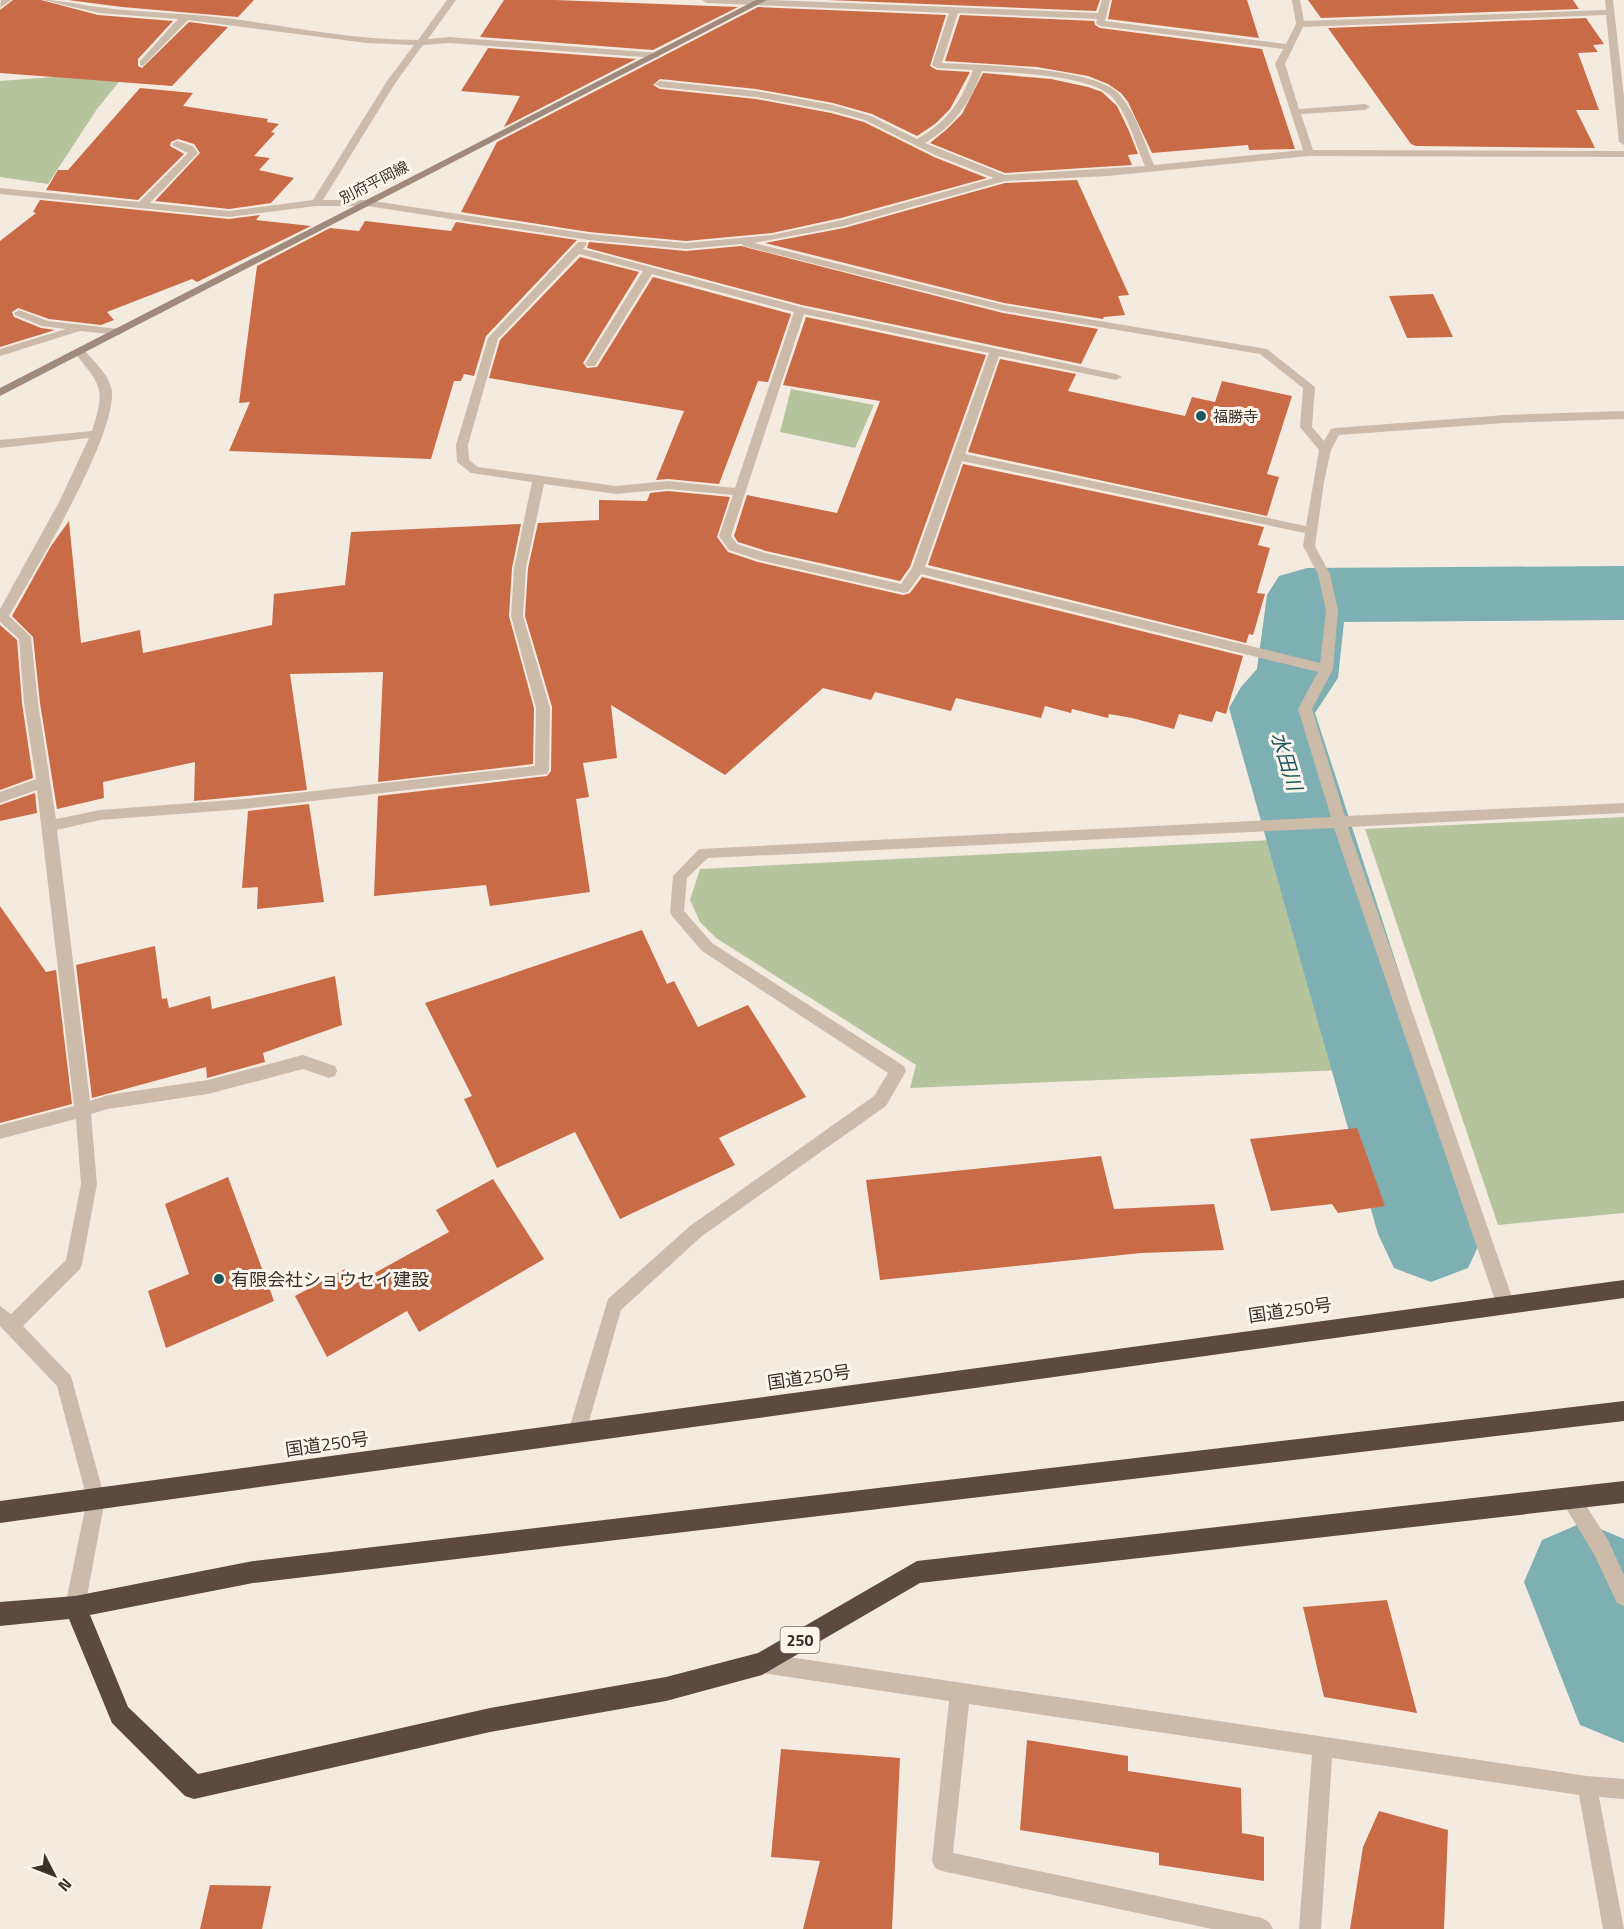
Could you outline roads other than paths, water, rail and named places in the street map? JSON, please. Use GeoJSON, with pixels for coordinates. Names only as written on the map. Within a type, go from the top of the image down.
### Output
{"type":"FeatureCollection","features":[{"type":"Feature","properties":{"kind":"highway","name":"国道250号"},"geometry":{"type":"LineString","coordinates":[[0,1512],[1624,1289]]}},
{"type":"Feature","properties":{"kind":"highway"},"geometry":{"type":"LineString","coordinates":[[0,1614],[75,1606],[253,1572],[1624,1411]]}},
{"type":"Feature","properties":{"kind":"highway","name":"250"},"geometry":{"type":"LineString","coordinates":[[75,1606],[120,1715],[194,1787],[490,1720],[666,1689],[762,1663],[917,1572],[1624,1492]]}},
{"type":"Feature","properties":{"kind":"main road","name":"別府平岡線"},"geometry":{"type":"LineString","coordinates":[[0,393],[762,1]]}},
{"type":"Feature","properties":{"kind":"street"},"geometry":{"type":"LineString","coordinates":[[0,5],[7,0]]}},
{"type":"Feature","properties":{"kind":"street"},"geometry":{"type":"LineString","coordinates":[[47,0],[104,11],[186,16],[391,44],[418,44],[449,40],[656,55]]}},
{"type":"Feature","properties":{"kind":"street"},"geometry":{"type":"LineString","coordinates":[[315,203],[392,81],[452,0]]}},
{"type":"Feature","properties":{"kind":"street"},"geometry":{"type":"LineString","coordinates":[[706,0],[1100,16]]}},
{"type":"Feature","properties":{"kind":"street"},"geometry":{"type":"LineString","coordinates":[[1106,0],[1100,23],[1290,47]]}},
{"type":"Feature","properties":{"kind":"street"},"geometry":{"type":"LineString","coordinates":[[1296,0],[1300,24],[1280,64],[1309,153]]}},
{"type":"Feature","properties":{"kind":"street"},"geometry":{"type":"LineString","coordinates":[[1609,0],[1624,142]]}},
{"type":"Feature","properties":{"kind":"street"},"geometry":{"type":"LineString","coordinates":[[955,9],[937,65],[1076,80],[1096,83],[1111,90],[1120,102],[1150,167]]}},
{"type":"Feature","properties":{"kind":"street"},"geometry":{"type":"LineString","coordinates":[[1300,24],[1610,12]]}},
{"type":"Feature","properties":{"kind":"street"},"geometry":{"type":"LineString","coordinates":[[143,63],[186,16]]}},
{"type":"Feature","properties":{"kind":"street"},"geometry":{"type":"LineString","coordinates":[[917,144],[957,115],[966,101],[978,69]]}},
{"type":"Feature","properties":{"kind":"street"},"geometry":{"type":"LineString","coordinates":[[660,84],[756,94],[833,108],[868,118],[917,144],[1004,178]]}},
{"type":"Feature","properties":{"kind":"street"},"geometry":{"type":"LineString","coordinates":[[1295,112],[1365,107]]}},
{"type":"Feature","properties":{"kind":"street"},"geometry":{"type":"LineString","coordinates":[[141,206],[193,153],[190,148],[177,144]]}},
{"type":"Feature","properties":{"kind":"street"},"geometry":{"type":"LineString","coordinates":[[0,191],[229,214],[315,203],[367,203],[588,237],[686,246],[772,238],[844,223],[1004,178],[1108,173],[1150,167],[1309,153],[1624,154]]}},
{"type":"Feature","properties":{"kind":"street"},"geometry":{"type":"LineString","coordinates":[[588,237],[493,338],[462,445],[463,462],[475,470],[616,490],[668,485],[738,492]]}},
{"type":"Feature","properties":{"kind":"street"},"geometry":{"type":"LineString","coordinates":[[737,241],[1004,308],[1263,351],[1309,387],[1306,427],[1325,450]]}},
{"type":"Feature","properties":{"kind":"street"},"geometry":{"type":"LineString","coordinates":[[577,249],[801,310],[1116,377]]}},
{"type":"Feature","properties":{"kind":"street"},"geometry":{"type":"LineString","coordinates":[[591,364],[650,269]]}},
{"type":"Feature","properties":{"kind":"street"},"geometry":{"type":"LineString","coordinates":[[801,310],[725,536],[733,547],[762,557],[904,589],[918,569],[995,351]]}},
{"type":"Feature","properties":{"kind":"street"},"geometry":{"type":"LineString","coordinates":[[19,313],[46,324],[119,332]]}},
{"type":"Feature","properties":{"kind":"street"},"geometry":{"type":"LineString","coordinates":[[0,353],[81,328]]}},
{"type":"Feature","properties":{"kind":"street"},"geometry":{"type":"LineString","coordinates":[[75,1606],[96,1499],[65,1382],[6,1320],[75,1264],[89,1184],[83,1111],[50,826],[31,703],[25,637],[1,617],[72,490],[103,419],[106,391],[95,370],[80,352]]}},
{"type":"Feature","properties":{"kind":"street"},"geometry":{"type":"LineString","coordinates":[[1505,1304],[1339,821],[1305,709],[1326,669],[1332,611],[1324,574],[1309,546],[1325,450],[1335,432],[1505,420],[1624,415]]}},
{"type":"Feature","properties":{"kind":"street"},"geometry":{"type":"LineString","coordinates":[[0,444],[97,434]]}},
{"type":"Feature","properties":{"kind":"street"},"geometry":{"type":"LineString","coordinates":[[957,456],[1312,531]]}},
{"type":"Feature","properties":{"kind":"street"},"geometry":{"type":"LineString","coordinates":[[50,826],[100,815],[244,804],[542,770],[543,708],[517,616],[520,568],[539,479]]}},
{"type":"Feature","properties":{"kind":"street"},"geometry":{"type":"LineString","coordinates":[[918,569],[1326,669]]}},
{"type":"Feature","properties":{"kind":"street"},"geometry":{"type":"LineString","coordinates":[[0,798],[43,782]]}},
{"type":"Feature","properties":{"kind":"street"},"geometry":{"type":"LineString","coordinates":[[577,1432],[614,1305],[696,1231],[880,1101],[898,1071],[707,947],[677,912],[680,876],[704,853],[1624,808]]}},
{"type":"Feature","properties":{"kind":"street"},"geometry":{"type":"LineString","coordinates":[[0,1132],[83,1111],[108,1102],[208,1087],[303,1062],[329,1071]]}},
{"type":"Feature","properties":{"kind":"street"},"geometry":{"type":"LineString","coordinates":[[1571,1499],[1600,1547],[1624,1596]]}},
{"type":"Feature","properties":{"kind":"street"},"geometry":{"type":"LineString","coordinates":[[762,1663],[1587,1786],[1622,1789]]}},
{"type":"Feature","properties":{"kind":"street"},"geometry":{"type":"LineString","coordinates":[[960,1693],[942,1861],[1262,1929]]}},
{"type":"Feature","properties":{"kind":"street"},"geometry":{"type":"LineString","coordinates":[[1310,1929],[1323,1747]]}},
{"type":"Feature","properties":{"kind":"street"},"geometry":{"type":"LineString","coordinates":[[1587,1786],[1614,1929]]}},
{"type":"Feature","properties":{"kind":"waterway","name":"水田川"},"geometry":{"type":"LineString","coordinates":[[1431,1234],[1271,708],[1297,678],[1307,595],[1624,593]]}},
{"type":"Feature","properties":{"kind":"waterway","name":"水田川"},"geometry":{"type":"LineString","coordinates":[[1584,1582],[1624,1681]]}},
{"type":"Feature","properties":{"kind":"place","name":"福勝寺"},"geometry":{"type":"Point","coordinates":[1201,416]}},
{"type":"Feature","properties":{"kind":"place","name":"有限会社ショウセイ建設"},"geometry":{"type":"Point","coordinates":[219,1279]}}]}
